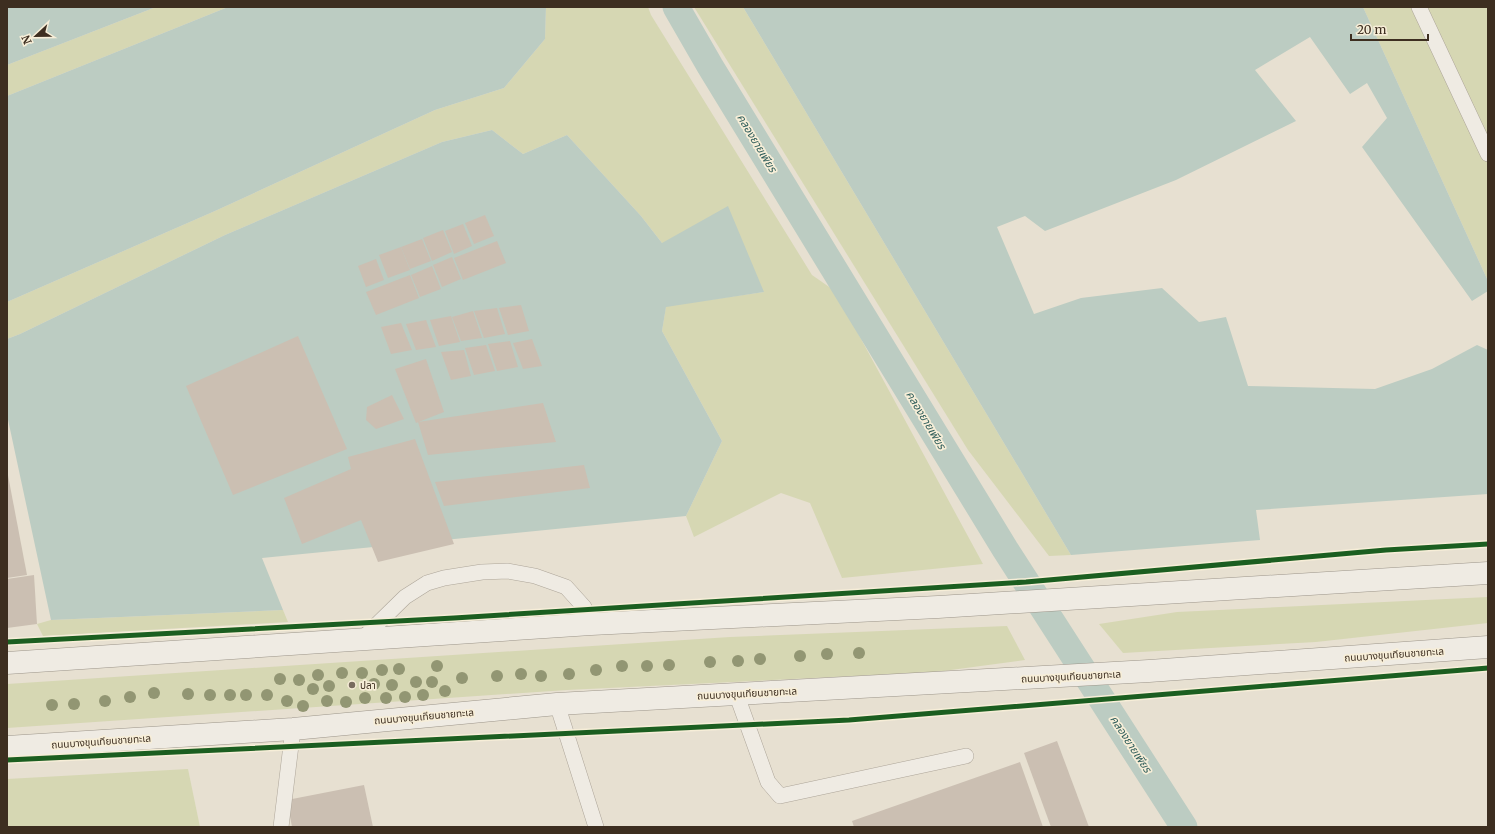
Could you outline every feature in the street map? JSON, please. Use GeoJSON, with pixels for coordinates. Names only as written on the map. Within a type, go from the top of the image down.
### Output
{"type":"FeatureCollection","features":[{"type":"Feature","properties":{"kind":"main road"},"geometry":{"type":"LineString","coordinates":[[7,664],[591,624],[938,607],[1488,573]]}},
{"type":"Feature","properties":{"kind":"main road","name":"ถนนบางขุนเทียนชายทะเล"},"geometry":{"type":"LineString","coordinates":[[7,747],[293,729],[558,704],[1149,671],[1488,647]]}},
{"type":"Feature","properties":{"kind":"lane"},"geometry":{"type":"LineString","coordinates":[[1419,7],[1488,154]]}},
{"type":"Feature","properties":{"kind":"lane"},"geometry":{"type":"LineString","coordinates":[[361,640],[405,597],[427,583],[444,578],[482,572],[508,571],[535,576],[566,587],[584,606],[591,624]]}},
{"type":"Feature","properties":{"kind":"lane"},"geometry":{"type":"LineString","coordinates":[[736,693],[768,782],[780,796],[966,756]]}},
{"type":"Feature","properties":{"kind":"lane"},"geometry":{"type":"LineString","coordinates":[[558,704],[596,827]]}},
{"type":"Feature","properties":{"kind":"lane"},"geometry":{"type":"LineString","coordinates":[[281,827],[293,729]]}},
{"type":"Feature","properties":{"kind":"green space"},"geometry":{"type":"Polygon","coordinates":[[[156,7],[228,7],[7,96],[7,65],[156,7]]]}},
{"type":"Feature","properties":{"kind":"green space"},"geometry":{"type":"Polygon","coordinates":[[[546,7],[648,7],[651,15],[812,275],[835,291],[983,564],[842,578],[810,503],[781,493],[694,537],[686,516],[722,441],[662,331],[666,306],[764,292],[662,243],[641,216],[567,135],[523,154],[492,130],[442,142],[225,235],[7,339],[7,302],[215,211],[435,110],[504,88],[545,39],[546,7]]]}},
{"type":"Feature","properties":{"kind":"green space"},"geometry":{"type":"Polygon","coordinates":[[[694,7],[743,7],[1071,555],[1049,556],[968,450],[694,7]]]}},
{"type":"Feature","properties":{"kind":"green space"},"geometry":{"type":"Polygon","coordinates":[[[1363,7],[1488,8],[1488,281],[1363,7]]]}},
{"type":"Feature","properties":{"kind":"green space"},"geometry":{"type":"Polygon","coordinates":[[[1488,597],[1488,623],[1316,642],[1123,653],[1099,624],[1177,612],[1488,597]]]}},
{"type":"Feature","properties":{"kind":"green space"},"geometry":{"type":"Polygon","coordinates":[[[283,610],[288,622],[43,636],[37,624],[51,620],[283,610]]]}},
{"type":"Feature","properties":{"kind":"green space"},"geometry":{"type":"Polygon","coordinates":[[[1007,626],[1025,660],[936,672],[567,690],[7,728],[7,684],[730,637],[1007,626]]]}},
{"type":"Feature","properties":{"kind":"green space"},"geometry":{"type":"Polygon","coordinates":[[[188,769],[200,827],[7,827],[7,779],[188,769]]]}},
{"type":"Feature","properties":{"kind":"shaded area"},"geometry":{"type":"Polygon","coordinates":[[[7,7],[156,7],[7,65],[7,7]]]}},
{"type":"Feature","properties":{"kind":"shaded area"},"geometry":{"type":"Polygon","coordinates":[[[228,7],[546,7],[545,39],[504,88],[435,110],[215,211],[7,302],[7,96],[228,7]]]}},
{"type":"Feature","properties":{"kind":"shaded area"},"geometry":{"type":"Polygon","coordinates":[[[743,7],[1363,7],[1488,281],[1488,291],[1472,301],[1362,147],[1387,118],[1367,83],[1350,94],[1310,37],[1255,70],[1296,121],[1176,180],[1045,231],[1025,216],[997,227],[1034,314],[1081,298],[1162,288],[1199,322],[1226,317],[1248,386],[1375,389],[1432,369],[1477,345],[1488,350],[1488,494],[1256,510],[1260,540],[1071,555],[743,7]]]}},
{"type":"Feature","properties":{"kind":"shaded area"},"geometry":{"type":"Polygon","coordinates":[[[492,130],[523,154],[567,135],[641,216],[662,243],[728,206],[764,292],[666,307],[662,331],[722,441],[686,516],[262,558],[283,610],[51,620],[7,415],[7,339],[225,235],[442,142],[492,130]]]}},
{"type":"Feature","properties":{"kind":"building"},"geometry":{"type":"Polygon","coordinates":[[[485,215],[494,236],[474,244],[465,223],[485,215]]]}},
{"type":"Feature","properties":{"kind":"building"},"geometry":{"type":"Polygon","coordinates":[[[463,224],[472,246],[454,254],[445,231],[463,224]]]}},
{"type":"Feature","properties":{"kind":"building"},"geometry":{"type":"Polygon","coordinates":[[[443,230],[452,252],[432,261],[423,238],[443,230]]]}},
{"type":"Feature","properties":{"kind":"building"},"geometry":{"type":"Polygon","coordinates":[[[422,239],[431,261],[410,269],[401,247],[422,239]]]}},
{"type":"Feature","properties":{"kind":"building"},"geometry":{"type":"Polygon","coordinates":[[[497,241],[506,263],[463,280],[454,258],[497,241]]]}},
{"type":"Feature","properties":{"kind":"building"},"geometry":{"type":"Polygon","coordinates":[[[401,247],[410,270],[388,278],[379,255],[401,247]]]}},
{"type":"Feature","properties":{"kind":"building"},"geometry":{"type":"Polygon","coordinates":[[[452,257],[461,279],[442,287],[433,265],[452,257]]]}},
{"type":"Feature","properties":{"kind":"building"},"geometry":{"type":"Polygon","coordinates":[[[376,259],[384,280],[366,287],[358,266],[376,259]]]}},
{"type":"Feature","properties":{"kind":"building"},"geometry":{"type":"Polygon","coordinates":[[[432,266],[441,289],[420,297],[411,275],[432,266]]]}},
{"type":"Feature","properties":{"kind":"building"},"geometry":{"type":"Polygon","coordinates":[[[410,275],[419,298],[376,315],[366,292],[410,275]]]}},
{"type":"Feature","properties":{"kind":"building"},"geometry":{"type":"Polygon","coordinates":[[[521,305],[529,331],[508,335],[499,308],[521,305]]]}},
{"type":"Feature","properties":{"kind":"building"},"geometry":{"type":"Polygon","coordinates":[[[497,308],[505,334],[484,338],[474,311],[497,308]]]}},
{"type":"Feature","properties":{"kind":"building"},"geometry":{"type":"Polygon","coordinates":[[[473,311],[482,338],[461,341],[452,317],[473,311]]]}},
{"type":"Feature","properties":{"kind":"building"},"geometry":{"type":"Polygon","coordinates":[[[451,316],[460,342],[439,346],[430,320],[451,316]]]}},
{"type":"Feature","properties":{"kind":"building"},"geometry":{"type":"Polygon","coordinates":[[[426,320],[436,347],[416,350],[406,324],[426,320]]]}},
{"type":"Feature","properties":{"kind":"building"},"geometry":{"type":"Polygon","coordinates":[[[401,323],[412,350],[391,354],[381,327],[401,323]]]}},
{"type":"Feature","properties":{"kind":"building"},"geometry":{"type":"Polygon","coordinates":[[[298,336],[347,449],[233,495],[186,386],[298,336]]]}},
{"type":"Feature","properties":{"kind":"building"},"geometry":{"type":"Polygon","coordinates":[[[532,339],[542,366],[523,369],[513,343],[532,339]]]}},
{"type":"Feature","properties":{"kind":"building"},"geometry":{"type":"Polygon","coordinates":[[[510,341],[518,367],[497,371],[488,344],[510,341]]]}},
{"type":"Feature","properties":{"kind":"building"},"geometry":{"type":"Polygon","coordinates":[[[486,345],[495,371],[474,375],[465,348],[486,345]]]}},
{"type":"Feature","properties":{"kind":"building"},"geometry":{"type":"Polygon","coordinates":[[[464,350],[471,376],[451,380],[441,352],[464,350]]]}},
{"type":"Feature","properties":{"kind":"building"},"geometry":{"type":"Polygon","coordinates":[[[426,359],[444,412],[416,423],[395,369],[426,359]]]}},
{"type":"Feature","properties":{"kind":"building"},"geometry":{"type":"Polygon","coordinates":[[[392,395],[404,419],[376,429],[366,420],[367,407],[392,395]]]}},
{"type":"Feature","properties":{"kind":"building"},"geometry":{"type":"Polygon","coordinates":[[[543,403],[556,442],[428,455],[418,422],[543,403]]]}},
{"type":"Feature","properties":{"kind":"building"},"geometry":{"type":"Polygon","coordinates":[[[415,439],[454,544],[378,562],[361,520],[302,544],[284,498],[351,469],[348,457],[415,439]]]}},
{"type":"Feature","properties":{"kind":"building"},"geometry":{"type":"Polygon","coordinates":[[[584,465],[590,488],[444,506],[435,482],[584,465]]]}},
{"type":"Feature","properties":{"kind":"building"},"geometry":{"type":"Polygon","coordinates":[[[7,470],[27,575],[7,578],[7,470]]]}},
{"type":"Feature","properties":{"kind":"building"},"geometry":{"type":"Polygon","coordinates":[[[34,575],[37,624],[7,628],[7,579],[34,575]]]}},
{"type":"Feature","properties":{"kind":"building"},"geometry":{"type":"Polygon","coordinates":[[[1057,741],[1089,827],[1051,827],[1024,753],[1057,741]]]}},
{"type":"Feature","properties":{"kind":"building"},"geometry":{"type":"Polygon","coordinates":[[[1020,762],[1043,827],[854,827],[852,821],[1020,762]]]}},
{"type":"Feature","properties":{"kind":"building"},"geometry":{"type":"Polygon","coordinates":[[[364,785],[373,827],[292,827],[287,800],[364,785]]]}},
{"type":"Feature","properties":{"kind":"waterway","name":"คลองยายเพียร"},"geometry":{"type":"LineString","coordinates":[[676,7],[710,66],[1005,549],[1184,827]]}},
{"type":"Feature","properties":{"kind":"cycle path"},"geometry":{"type":"LineString","coordinates":[[7,642],[454,618],[1026,582],[1386,550],[1488,544]]}},
{"type":"Feature","properties":{"kind":"cycle path"},"geometry":{"type":"LineString","coordinates":[[7,760],[849,720],[1488,668]]}},
{"type":"Feature","properties":{"kind":"place","name":"ปลา"},"geometry":{"type":"Point","coordinates":[352,685]}}]}
